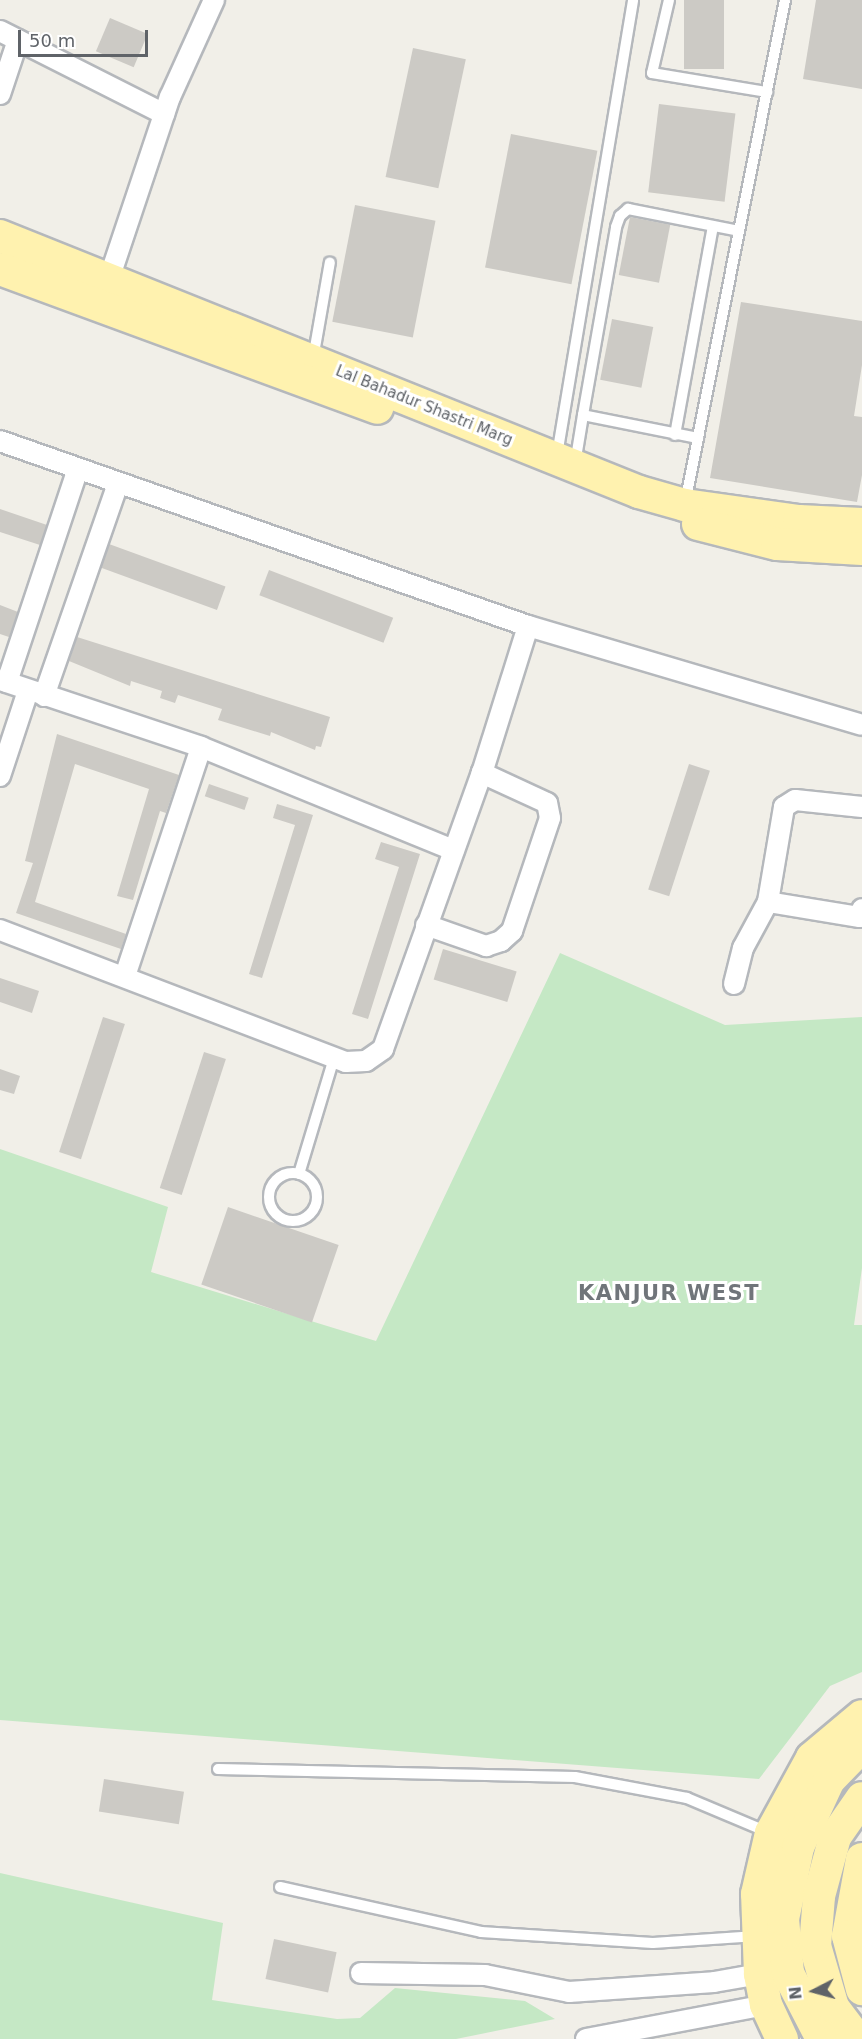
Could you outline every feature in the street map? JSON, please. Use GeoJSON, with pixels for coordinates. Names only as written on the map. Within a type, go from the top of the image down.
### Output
{"type":"FeatureCollection","features":[{"type":"Feature","properties":{"kind":"main road","name":"Lal Bahadur Shastri Marg"},"geometry":{"type":"LineString","coordinates":[[0,236],[312,360],[684,513],[862,524]]}},
{"type":"Feature","properties":{"kind":"main road","name":"Lal Bahadur Shastri Marg"},"geometry":{"type":"LineString","coordinates":[[0,269],[684,513],[777,544],[862,549]]}},
{"type":"Feature","properties":{"kind":"main road"},"geometry":{"type":"LineString","coordinates":[[782,2039],[766,2005],[760,1974],[757,1894],[771,1833],[812,1758],[862,1716]]}},
{"type":"Feature","properties":{"kind":"main road"},"geometry":{"type":"LineString","coordinates":[[822,2039],[788,1973],[783,1919],[798,1847],[829,1780],[862,1746]]}},
{"type":"Feature","properties":{"kind":"main road"},"geometry":{"type":"LineString","coordinates":[[857,2039],[833,2007],[815,1947],[819,1896],[835,1837],[862,1798]]}},
{"type":"Feature","properties":{"kind":"main road"},"geometry":{"type":"LineString","coordinates":[[862,1859],[857,1901],[848,1936],[862,1989]]}},
{"type":"Feature","properties":{"kind":"street"},"geometry":{"type":"LineString","coordinates":[[109,279],[164,114],[214,0]]}},
{"type":"Feature","properties":{"kind":"street"},"geometry":{"type":"LineString","coordinates":[[0,31],[164,114]]}},
{"type":"Feature","properties":{"kind":"street"},"geometry":{"type":"LineString","coordinates":[[0,94],[18,40]]}},
{"type":"Feature","properties":{"kind":"street"},"geometry":{"type":"LineString","coordinates":[[0,441],[528,626],[862,725]]}},
{"type":"Feature","properties":{"kind":"street"},"geometry":{"type":"LineString","coordinates":[[78,469],[3,681],[201,747],[454,850]]}},
{"type":"Feature","properties":{"kind":"street"},"geometry":{"type":"LineString","coordinates":[[0,776],[36,693],[118,483]]}},
{"type":"Feature","properties":{"kind":"street"},"geometry":{"type":"LineString","coordinates":[[0,930],[334,1058],[346,1062],[366,1061],[383,1049],[482,773],[528,626]]}},
{"type":"Feature","properties":{"kind":"street"},"geometry":{"type":"LineString","coordinates":[[125,976],[201,747]]}},
{"type":"Feature","properties":{"kind":"street"},"geometry":{"type":"LineString","coordinates":[[426,925],[486,946],[501,941],[512,931],[550,818],[547,803],[482,773]]}},
{"type":"Feature","properties":{"kind":"street"},"geometry":{"type":"LineString","coordinates":[[734,984],[743,948],[768,902],[784,807],[795,800],[862,807]]}},
{"type":"Feature","properties":{"kind":"street"},"geometry":{"type":"LineString","coordinates":[[768,902],[861,915]]}},
{"type":"Feature","properties":{"kind":"street"},"geometry":{"type":"LineString","coordinates":[[361,1973],[485,1975],[568,1992],[714,1982],[760,1974]]}},
{"type":"Feature","properties":{"kind":"street"},"geometry":{"type":"LineString","coordinates":[[586,2039],[766,2005]]}},
{"type":"Feature","properties":{"kind":"lane"},"geometry":{"type":"LineString","coordinates":[[566,464],[633,0]]}},
{"type":"Feature","properties":{"kind":"lane"},"geometry":{"type":"LineString","coordinates":[[669,0],[652,73],[767,92]]}},
{"type":"Feature","properties":{"kind":"lane"},"geometry":{"type":"LineString","coordinates":[[684,513],[785,0]]}},
{"type":"Feature","properties":{"kind":"lane"},"geometry":{"type":"LineString","coordinates":[[566,464],[584,416],[620,216],[628,209],[739,231]]}},
{"type":"Feature","properties":{"kind":"lane"},"geometry":{"type":"LineString","coordinates":[[675,435],[713,226]]}},
{"type":"Feature","properties":{"kind":"lane"},"geometry":{"type":"LineString","coordinates":[[312,360],[330,262]]}},
{"type":"Feature","properties":{"kind":"lane"},"geometry":{"type":"LineString","coordinates":[[584,416],[698,438]]}},
{"type":"Feature","properties":{"kind":"lane"},"geometry":{"type":"LineString","coordinates":[[299,1174],[334,1058]]}},
{"type":"Feature","properties":{"kind":"lane"},"geometry":{"type":"LineString","coordinates":[[299,1174],[316,1189],[316,1205],[306,1218],[290,1221],[275,1214],[270,1191],[278,1179],[299,1174]]}},
{"type":"Feature","properties":{"kind":"lane"},"geometry":{"type":"LineString","coordinates":[[218,1769],[574,1777],[687,1798],[771,1833]]}},
{"type":"Feature","properties":{"kind":"lane"},"geometry":{"type":"LineString","coordinates":[[280,1887],[481,1932],[653,1943],[759,1936]]}},
{"type":"Feature","properties":{"kind":"green space"},"geometry":{"type":"Polygon","coordinates":[[[560,953],[725,1025],[862,1017],[862,1268],[854,1325],[862,1325],[862,1672],[830,1686],[759,1779],[0,1720],[0,1149],[168,1207],[151,1272],[376,1341],[560,953]]]}},
{"type":"Feature","properties":{"kind":"green space"},"geometry":{"type":"Polygon","coordinates":[[[0,1873],[223,1923],[212,2000],[337,2019],[360,2018],[395,1988],[525,2001],[555,2019],[456,2039],[0,2039],[0,1873]]]}},
{"type":"Feature","properties":{"kind":"building"},"geometry":{"type":"Polygon","coordinates":[[[684,0],[724,0],[724,69],[684,69],[684,0]]]}},
{"type":"Feature","properties":{"kind":"building"},"geometry":{"type":"Polygon","coordinates":[[[816,0],[862,0],[862,89],[803,79],[816,0]]]}},
{"type":"Feature","properties":{"kind":"building"},"geometry":{"type":"Polygon","coordinates":[[[110,18],[148,34],[134,67],[96,51],[110,18]]]}},
{"type":"Feature","properties":{"kind":"building"},"geometry":{"type":"Polygon","coordinates":[[[413,48],[466,59],[438,188],[386,177],[413,48]]]}},
{"type":"Feature","properties":{"kind":"building"},"geometry":{"type":"Polygon","coordinates":[[[659,104],[735,113],[725,202],[648,192],[659,104]]]}},
{"type":"Feature","properties":{"kind":"building"},"geometry":{"type":"Polygon","coordinates":[[[511,134],[597,151],[571,284],[485,268],[511,134]]]}},
{"type":"Feature","properties":{"kind":"building"},"geometry":{"type":"Polygon","coordinates":[[[355,205],[435,221],[413,337],[332,322],[355,205]]]}},
{"type":"Feature","properties":{"kind":"building"},"geometry":{"type":"Polygon","coordinates":[[[630,217],[670,225],[659,283],[619,275],[630,217]]]}},
{"type":"Feature","properties":{"kind":"building"},"geometry":{"type":"Polygon","coordinates":[[[741,302],[862,321],[862,365],[854,416],[862,417],[862,475],[857,502],[710,478],[741,302]]]}},
{"type":"Feature","properties":{"kind":"building"},"geometry":{"type":"Polygon","coordinates":[[[612,319],[653,327],[641,388],[600,380],[612,319]]]}},
{"type":"Feature","properties":{"kind":"building"},"geometry":{"type":"Polygon","coordinates":[[[0,509],[47,525],[40,545],[0,532],[0,509]]]}},
{"type":"Feature","properties":{"kind":"building"},"geometry":{"type":"Polygon","coordinates":[[[109,544],[226,586],[217,610],[100,567],[109,544]]]}},
{"type":"Feature","properties":{"kind":"building"},"geometry":{"type":"Polygon","coordinates":[[[269,570],[393,618],[383,643],[259,595],[269,570]]]}},
{"type":"Feature","properties":{"kind":"building"},"geometry":{"type":"Polygon","coordinates":[[[0,605],[18,612],[9,637],[0,634],[0,605]]]}},
{"type":"Feature","properties":{"kind":"building"},"geometry":{"type":"Polygon","coordinates":[[[77,637],[330,717],[321,747],[316,746],[315,750],[271,732],[270,736],[218,720],[222,709],[178,695],[175,703],[160,698],[162,691],[131,681],[130,686],[69,661],[77,637]]]}},
{"type":"Feature","properties":{"kind":"building"},"geometry":{"type":"Polygon","coordinates":[[[57,734],[179,775],[166,813],[160,811],[133,900],[117,896],[149,789],[75,764],[35,902],[126,934],[121,949],[16,913],[33,863],[25,861],[57,734]]]}},
{"type":"Feature","properties":{"kind":"building"},"geometry":{"type":"Polygon","coordinates":[[[689,764],[710,771],[669,896],[648,890],[689,764]]]}},
{"type":"Feature","properties":{"kind":"building"},"geometry":{"type":"Polygon","coordinates":[[[209,784],[249,798],[244,810],[205,796],[209,784]]]}},
{"type":"Feature","properties":{"kind":"building"},"geometry":{"type":"Polygon","coordinates":[[[277,804],[313,815],[262,978],[249,974],[295,825],[273,818],[277,804]]]}},
{"type":"Feature","properties":{"kind":"building"},"geometry":{"type":"Polygon","coordinates":[[[381,842],[420,854],[368,1019],[352,1014],[399,867],[375,859],[381,842]]]}},
{"type":"Feature","properties":{"kind":"building"},"geometry":{"type":"Polygon","coordinates":[[[443,949],[517,972],[507,1002],[434,980],[443,949]]]}},
{"type":"Feature","properties":{"kind":"building"},"geometry":{"type":"Polygon","coordinates":[[[0,978],[39,991],[32,1013],[0,1002],[0,978]]]}},
{"type":"Feature","properties":{"kind":"building"},"geometry":{"type":"Polygon","coordinates":[[[103,1017],[125,1024],[81,1159],[59,1152],[103,1017]]]}},
{"type":"Feature","properties":{"kind":"building"},"geometry":{"type":"Polygon","coordinates":[[[204,1052],[226,1059],[182,1195],[160,1188],[204,1052]]]}},
{"type":"Feature","properties":{"kind":"building"},"geometry":{"type":"Polygon","coordinates":[[[0,1069],[20,1076],[14,1094],[0,1090],[0,1069]]]}},
{"type":"Feature","properties":{"kind":"building"},"geometry":{"type":"Polygon","coordinates":[[[228,1207],[339,1245],[312,1323],[201,1285],[228,1207]]]}},
{"type":"Feature","properties":{"kind":"building"},"geometry":{"type":"Polygon","coordinates":[[[104,1779],[184,1792],[179,1824],[99,1812],[104,1779]]]}},
{"type":"Feature","properties":{"kind":"building"},"geometry":{"type":"Polygon","coordinates":[[[274,1939],[337,1952],[328,1992],[265,1979],[274,1939]]]}},
{"type":"Feature","properties":{"kind":"district","name":"KANJUR WEST"},"geometry":{"type":"Point","coordinates":[669,1293]}}]}
